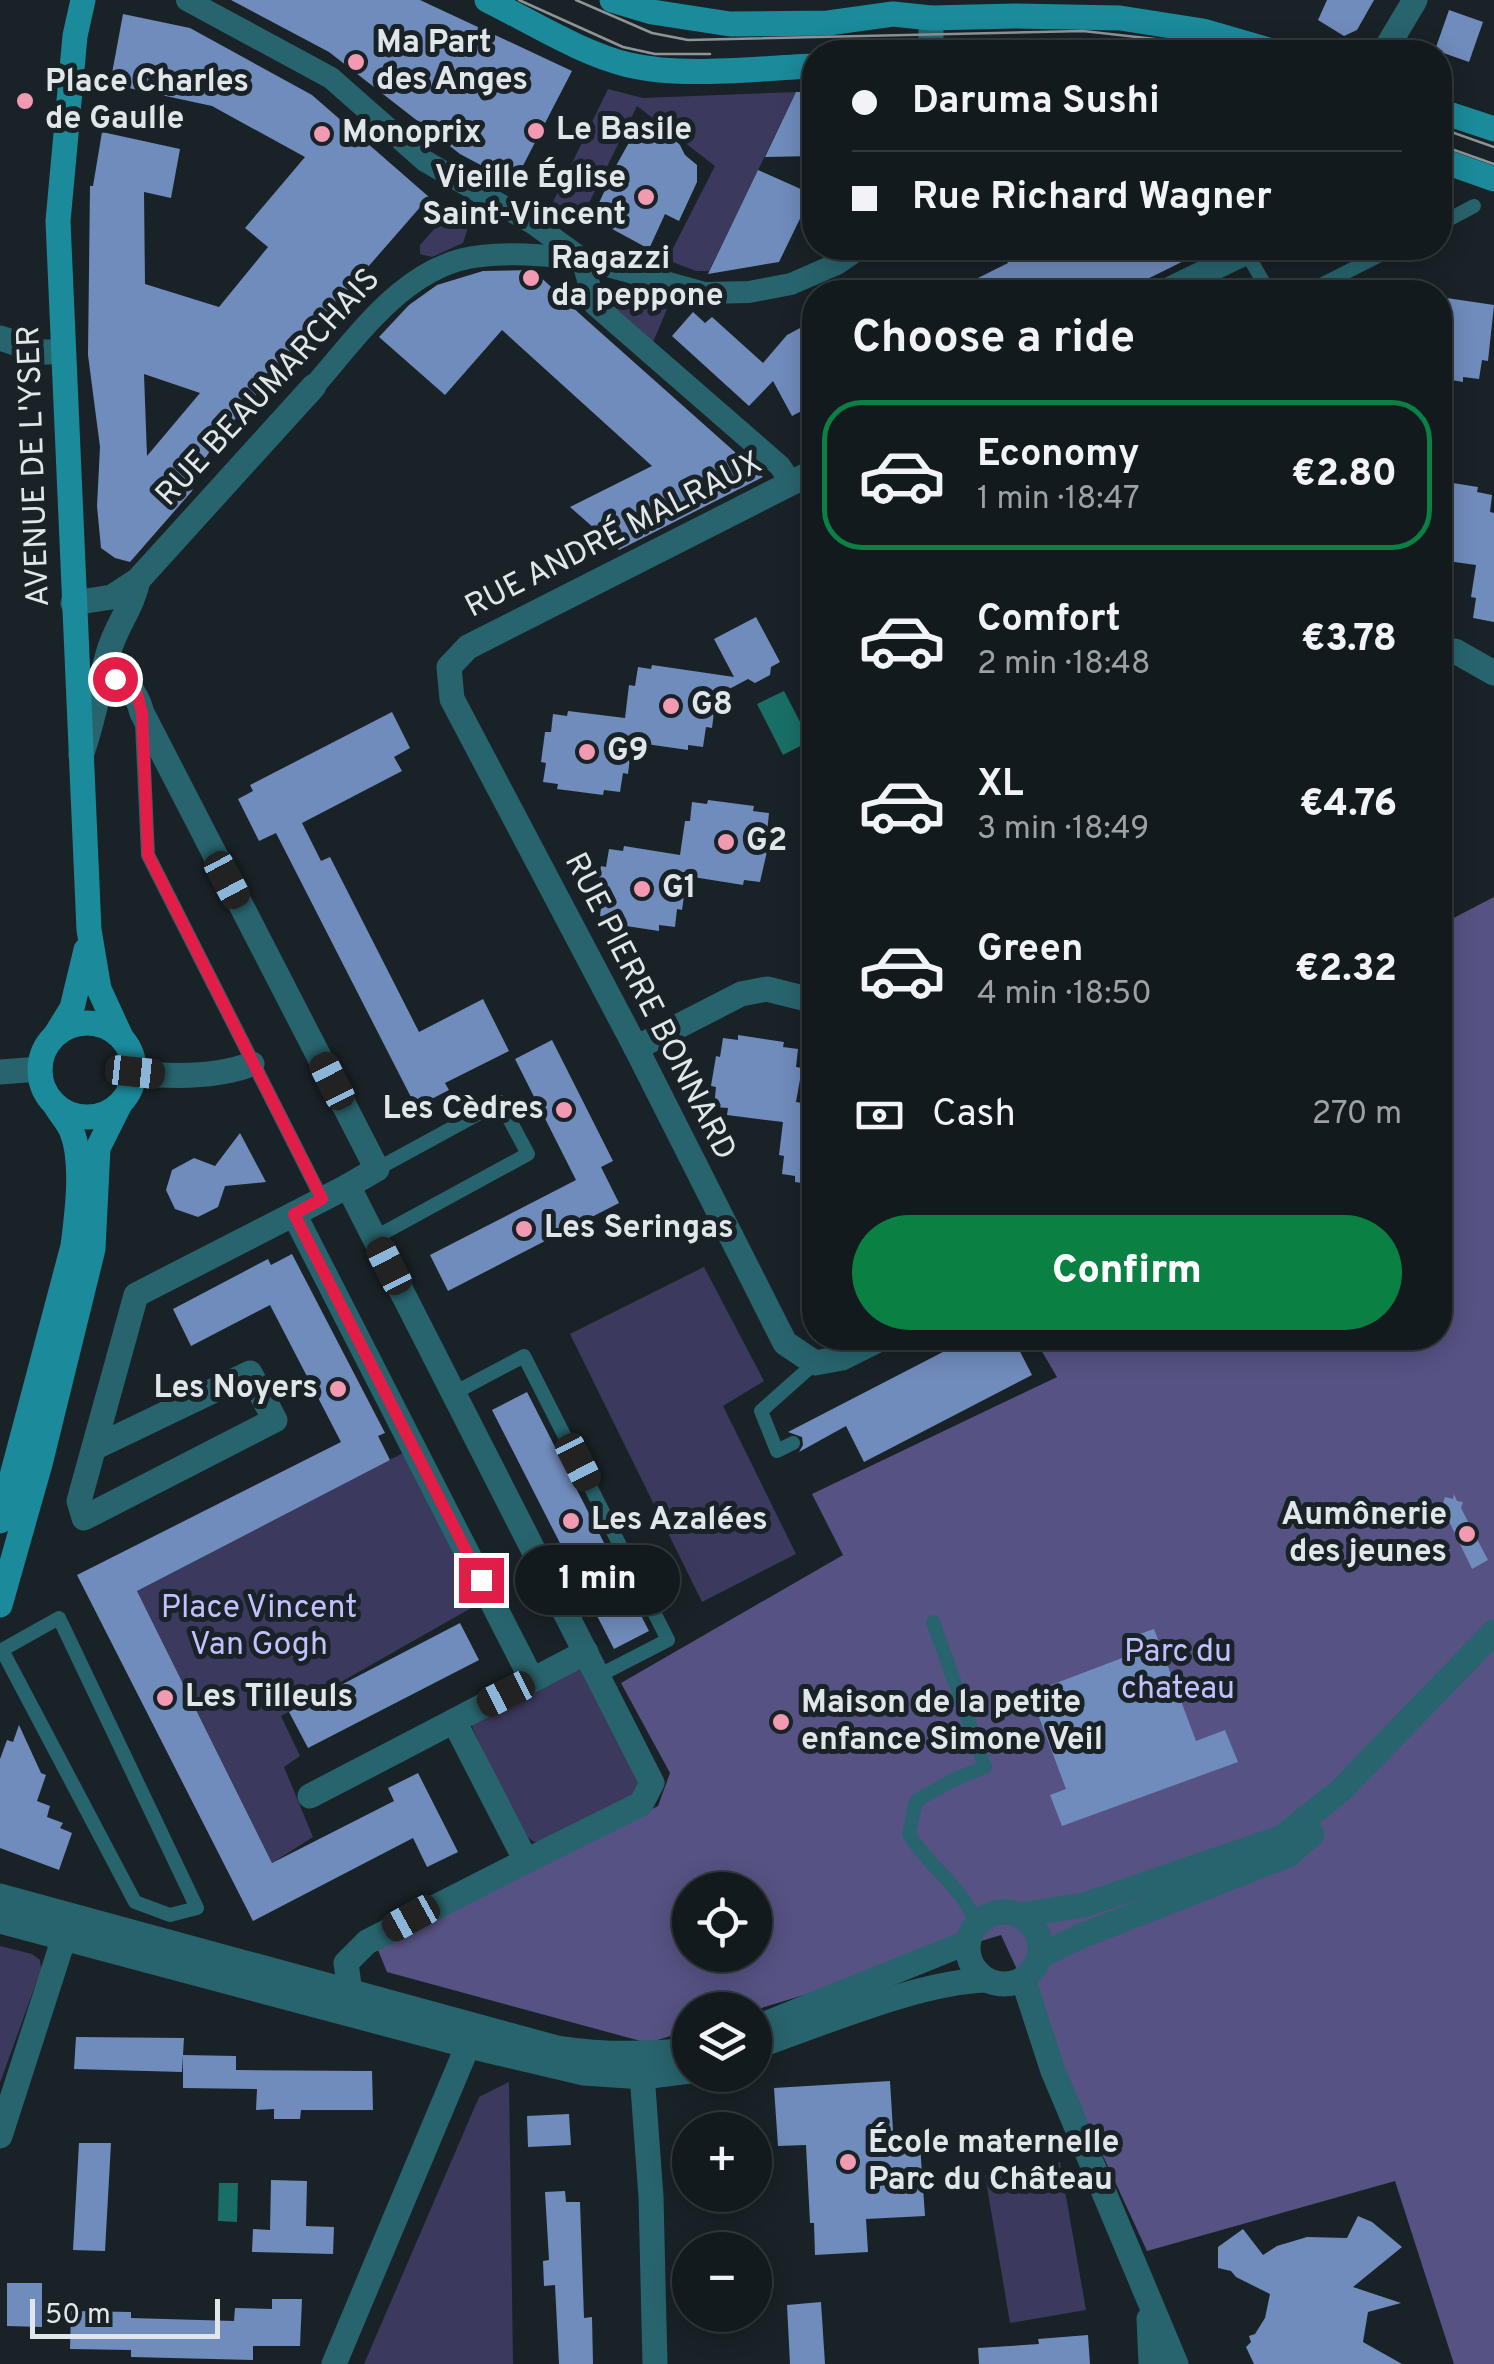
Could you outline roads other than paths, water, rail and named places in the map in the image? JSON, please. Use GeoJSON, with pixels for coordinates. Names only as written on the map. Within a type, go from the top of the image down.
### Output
{"type":"FeatureCollection","features":[{"type":"Feature","properties":{"kind":"main road","name":"AVENUE DE L'YSER"},"geometry":{"type":"LineString","coordinates":[[82,0],[75,36],[58,221],[62,352],[89,930],[99,988],[121,1037]]}},
{"type":"Feature","properties":{"kind":"main road"},"geometry":{"type":"LineString","coordinates":[[487,0],[628,65],[664,70],[802,66]]}},
{"type":"Feature","properties":{"kind":"main road"},"geometry":{"type":"LineString","coordinates":[[612,0],[652,12],[730,24],[828,24],[893,14],[931,18],[1120,18],[1204,31],[1234,40]]}},
{"type":"Feature","properties":{"kind":"main road"},"geometry":{"type":"LineString","coordinates":[[1452,114],[1494,129]]}},
{"type":"Feature","properties":{"kind":"main road"},"geometry":{"type":"LineString","coordinates":[[1452,164],[1494,178]]}},
{"type":"Feature","properties":{"kind":"main road","name":"AVENUE DE L'YSER"},"geometry":{"type":"LineString","coordinates":[[55,1035],[80,986],[89,930]]}},
{"type":"Feature","properties":{"kind":"main road"},"geometry":{"type":"LineString","coordinates":[[0,1606],[93,1249],[98,1148],[135,1072],[129,1048],[121,1037],[96,1024],[81,1023],[55,1035],[42,1056],[41,1082],[72,1132],[77,1212],[72,1246],[2,1506]]}},
{"type":"Feature","properties":{"kind":"main road"},"geometry":{"type":"LineString","coordinates":[[54,1105],[80,1118],[107,1114],[119,1106]]}},
{"type":"Feature","properties":{"kind":"street"},"geometry":{"type":"LineString","coordinates":[[188,0],[332,78],[425,161],[534,224],[582,259],[705,294],[749,292],[792,284],[843,260]]}},
{"type":"Feature","properties":{"kind":"street"},"geometry":{"type":"LineString","coordinates":[[1391,40],[1415,0]]}},
{"type":"Feature","properties":{"kind":"street"},"geometry":{"type":"LineString","coordinates":[[931,18],[932,40]]}},
{"type":"Feature","properties":{"kind":"street","name":"RUE BEAUMARCHAIS"},"geometry":{"type":"LineString","coordinates":[[73,603],[112,598],[138,580],[298,414],[314,386],[402,290],[439,268],[476,256],[518,254],[582,259]]}},
{"type":"Feature","properties":{"kind":"street"},"geometry":{"type":"LineString","coordinates":[[582,259],[594,305],[780,466],[791,482]]}},
{"type":"Feature","properties":{"kind":"street"},"geometry":{"type":"LineString","coordinates":[[1189,280],[1230,260]]}},
{"type":"Feature","properties":{"kind":"street"},"geometry":{"type":"LineString","coordinates":[[0,338],[43,352],[62,352]]}},
{"type":"Feature","properties":{"kind":"street","name":"RUE ANDRÉ MALRAUX"},"geometry":{"type":"LineString","coordinates":[[450,667],[468,647],[802,477]]}},
{"type":"Feature","properties":{"kind":"street","name":"RUE BEAUMARCHAIS"},"geometry":{"type":"LineString","coordinates":[[80,757],[94,720],[108,652],[134,600],[138,580]]}},
{"type":"Feature","properties":{"kind":"street"},"geometry":{"type":"LineString","coordinates":[[1452,651],[1494,673]]}},
{"type":"Feature","properties":{"kind":"street","name":"RUE PIERRE BONNARD"},"geometry":{"type":"LineString","coordinates":[[450,667],[452,699],[785,1342],[815,1363]]}},
{"type":"Feature","properties":{"kind":"street"},"geometry":{"type":"LineString","coordinates":[[96,1447],[250,1373],[275,1420],[84,1518],[79,1501],[136,1295],[377,1169],[142,713],[137,694],[123,682],[103,675]]}},
{"type":"Feature","properties":{"kind":"street"},"geometry":{"type":"LineString","coordinates":[[636,1048],[742,994],[767,989],[802,998]]}},
{"type":"Feature","properties":{"kind":"street"},"geometry":{"type":"LineString","coordinates":[[135,1072],[166,1076],[233,1071],[252,1064]]}},
{"type":"Feature","properties":{"kind":"street"},"geometry":{"type":"LineString","coordinates":[[0,1072],[40,1068]]}},
{"type":"Feature","properties":{"kind":"street"},"geometry":{"type":"LineString","coordinates":[[348,1186],[652,1783],[641,1804],[367,1942],[346,1963],[348,2002]]}},
{"type":"Feature","properties":{"kind":"street"},"geometry":{"type":"LineString","coordinates":[[294,1214],[532,1680]]}},
{"type":"Feature","properties":{"kind":"street"},"geometry":{"type":"LineString","coordinates":[[815,1363],[842,1358],[858,1350]]}},
{"type":"Feature","properties":{"kind":"street"},"geometry":{"type":"LineString","coordinates":[[772,2021],[972,1934],[1002,1912],[1020,1915],[1084,1904],[1280,1838],[1341,1790],[1494,1632]]}},
{"type":"Feature","properties":{"kind":"street"},"geometry":{"type":"LineString","coordinates":[[310,1796],[586,1652]]}},
{"type":"Feature","properties":{"kind":"street"},"geometry":{"type":"LineString","coordinates":[[772,2041],[963,1980],[1005,1984],[1023,1980],[1040,1956],[1078,1937],[1288,1854],[1352,1802],[1494,1656]]}},
{"type":"Feature","properties":{"kind":"street"},"geometry":{"type":"LineString","coordinates":[[454,1721],[526,1861]]}},
{"type":"Feature","properties":{"kind":"street"},"geometry":{"type":"LineString","coordinates":[[0,1896],[67,1928]]}},
{"type":"Feature","properties":{"kind":"street"},"geometry":{"type":"LineString","coordinates":[[1020,1915],[1035,1928],[1040,1956]]}},
{"type":"Feature","properties":{"kind":"street"},"geometry":{"type":"LineString","coordinates":[[0,1921],[67,1928],[472,2036],[584,2073],[642,2066],[672,2056]]}},
{"type":"Feature","properties":{"kind":"street"},"geometry":{"type":"LineString","coordinates":[[0,2136],[67,1928]]}},
{"type":"Feature","properties":{"kind":"street"},"geometry":{"type":"LineString","coordinates":[[972,1934],[973,1966],[986,1980]]}},
{"type":"Feature","properties":{"kind":"street"},"geometry":{"type":"LineString","coordinates":[[1023,1980],[1053,2071],[1176,2364]]}},
{"type":"Feature","properties":{"kind":"street"},"geometry":{"type":"LineString","coordinates":[[334,2364],[472,2036]]}},
{"type":"Feature","properties":{"kind":"street"},"geometry":{"type":"LineString","coordinates":[[642,2066],[672,2068]]}},
{"type":"Feature","properties":{"kind":"street"},"geometry":{"type":"LineString","coordinates":[[642,2066],[655,2364]]}},
{"type":"Feature","properties":{"kind":"street"},"geometry":{"type":"LineString","coordinates":[[1148,2300],[1151,2364]]}},
{"type":"Feature","properties":{"kind":"lane"},"geometry":{"type":"LineString","coordinates":[[1452,218],[1474,206]]}},
{"type":"Feature","properties":{"kind":"lane"},"geometry":{"type":"LineString","coordinates":[[1331,280],[1370,260]]}},
{"type":"Feature","properties":{"kind":"lane"},"geometry":{"type":"LineString","coordinates":[[142,713],[148,855],[322,1199]]}},
{"type":"Feature","properties":{"kind":"lane"},"geometry":{"type":"LineString","coordinates":[[374,1238],[528,1154],[500,1102],[377,1169]]}},
{"type":"Feature","properties":{"kind":"lane"},"geometry":{"type":"LineString","coordinates":[[454,1393],[524,1356],[668,1640],[598,1676]]}},
{"type":"Feature","properties":{"kind":"lane"},"geometry":{"type":"LineString","coordinates":[[794,1443],[777,1451],[761,1411],[815,1363]]}},
{"type":"Feature","properties":{"kind":"lane"},"geometry":{"type":"LineString","coordinates":[[59,1618],[197,1908],[170,1915],[135,1902],[1,1650],[59,1618]]}},
{"type":"Feature","properties":{"kind":"lane"},"geometry":{"type":"LineString","coordinates":[[933,1622],[985,1768],[916,1801],[909,1834],[921,1855],[970,1905],[972,1934]]}},
{"type":"Feature","properties":{"kind":"tram line"},"geometry":{"type":"LineString","coordinates":[[519,0],[623,47],[655,54],[710,54]]}},
{"type":"Feature","properties":{"kind":"tram line"},"geometry":{"type":"LineString","coordinates":[[576,0],[652,33],[688,40],[1083,31],[1160,40]]}},
{"type":"Feature","properties":{"kind":"tram line"},"geometry":{"type":"LineString","coordinates":[[1452,132],[1494,147]]}},
{"type":"Feature","properties":{"kind":"tram line"},"geometry":{"type":"LineString","coordinates":[[1452,149],[1494,164]]}},
{"type":"Feature","properties":{"kind":"place","name":"Ma Part des Anges"},"geometry":{"type":"Point","coordinates":[356,62]}},
{"type":"Feature","properties":{"kind":"place","name":"Place Charles de Gaulle"},"geometry":{"type":"Point","coordinates":[25,101]}},
{"type":"Feature","properties":{"kind":"place","name":"Le Basile"},"geometry":{"type":"Point","coordinates":[536,131]}},
{"type":"Feature","properties":{"kind":"place","name":"Monoprix"},"geometry":{"type":"Point","coordinates":[322,134]}},
{"type":"Feature","properties":{"kind":"place","name":"Vieille Église Saint-Vincent"},"geometry":{"type":"Point","coordinates":[646,197]}},
{"type":"Feature","properties":{"kind":"place","name":"Ragazzi da peppone"},"geometry":{"type":"Point","coordinates":[531,278]}},
{"type":"Feature","properties":{"kind":"place","name":"G8"},"geometry":{"type":"Point","coordinates":[671,706]}},
{"type":"Feature","properties":{"kind":"place","name":"G9"},"geometry":{"type":"Point","coordinates":[587,752]}},
{"type":"Feature","properties":{"kind":"place","name":"G2"},"geometry":{"type":"Point","coordinates":[726,842]}},
{"type":"Feature","properties":{"kind":"place","name":"G1"},"geometry":{"type":"Point","coordinates":[642,889]}},
{"type":"Feature","properties":{"kind":"place","name":"Les Cèdres"},"geometry":{"type":"Point","coordinates":[564,1110]}},
{"type":"Feature","properties":{"kind":"place","name":"Les Seringas"},"geometry":{"type":"Point","coordinates":[524,1229]}},
{"type":"Feature","properties":{"kind":"place","name":"Les Noyers"},"geometry":{"type":"Point","coordinates":[338,1389]}},
{"type":"Feature","properties":{"kind":"place","name":"Les Azalées"},"geometry":{"type":"Point","coordinates":[571,1521]}},
{"type":"Feature","properties":{"kind":"place","name":"Aumônerie des jeunes"},"geometry":{"type":"Point","coordinates":[1467,1534]}},
{"type":"Feature","properties":{"kind":"place","name":"Les Tilleuls"},"geometry":{"type":"Point","coordinates":[165,1698]}},
{"type":"Feature","properties":{"kind":"place","name":"Maison de la petite enfance Simone Veil"},"geometry":{"type":"Point","coordinates":[781,1722]}},
{"type":"Feature","properties":{"kind":"place","name":"École maternelle Parc du Château"},"geometry":{"type":"Point","coordinates":[848,2162]}},
{"type":"Feature","properties":{"kind":"park label","name":"Place Vincent Van Gogh"},"geometry":{"type":"Point","coordinates":[259,1628]}},
{"type":"Feature","properties":{"kind":"park label","name":"Parc du chateau"},"geometry":{"type":"Point","coordinates":[1178,1672]}}]}
